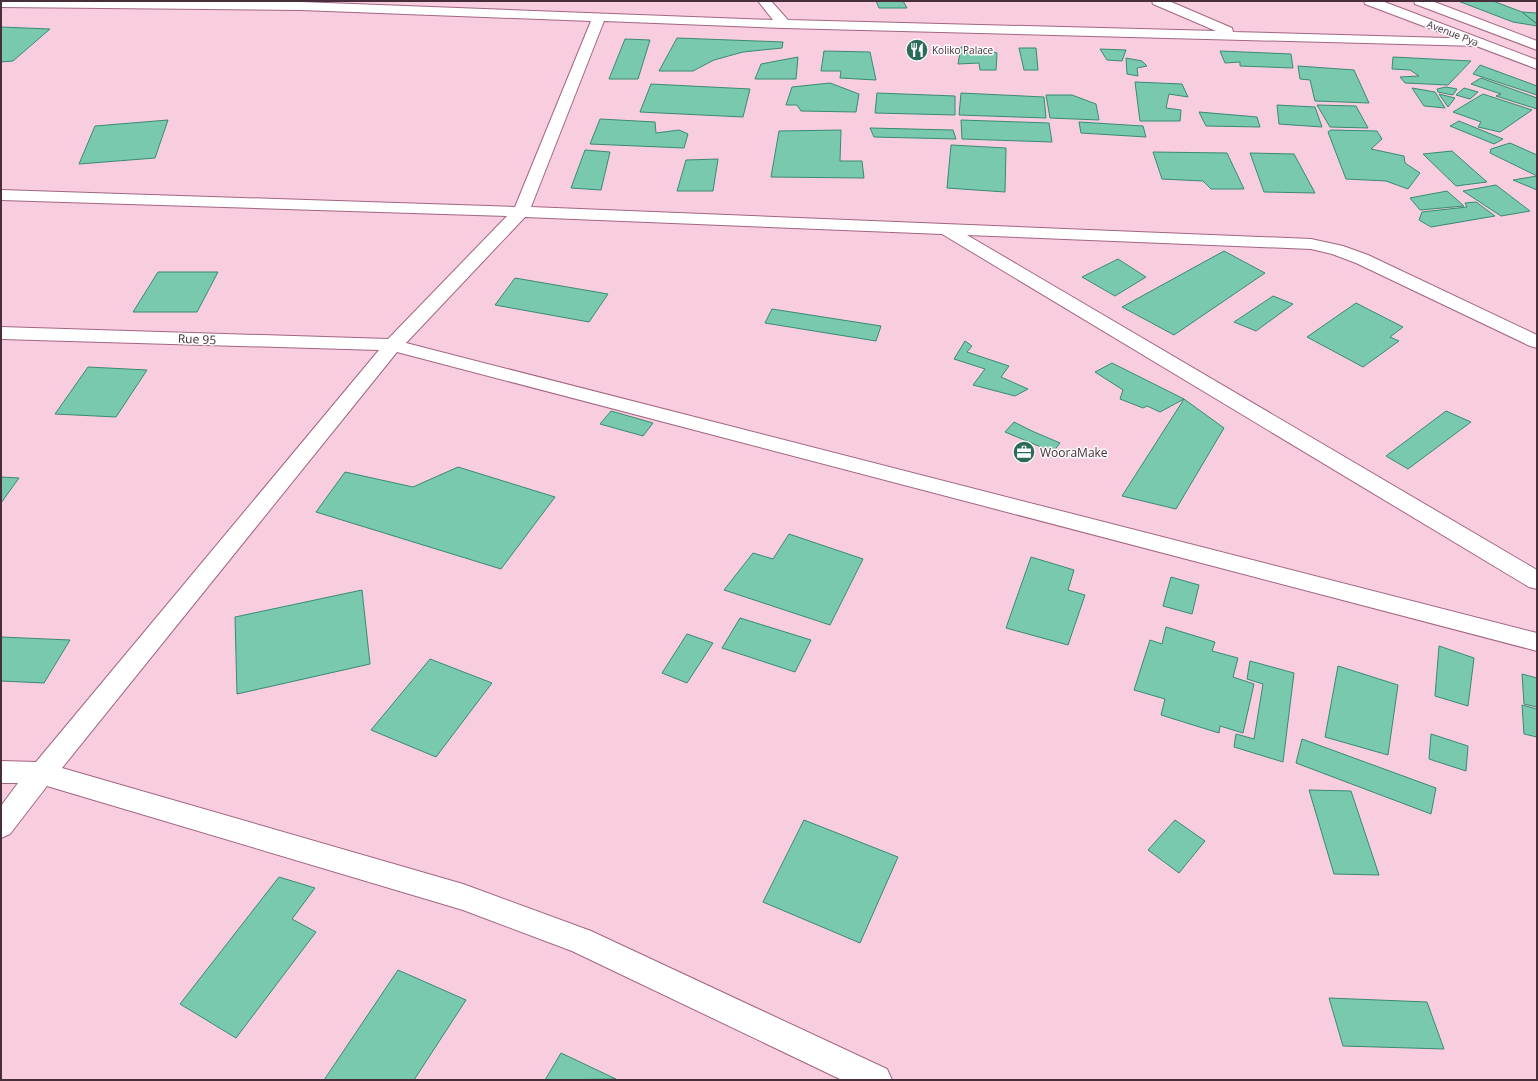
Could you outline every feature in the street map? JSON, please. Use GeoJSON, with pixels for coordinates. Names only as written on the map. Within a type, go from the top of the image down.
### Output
{"type":"FeatureCollection","features":[{"type":"Feature","properties":{"kind":"street"},"geometry":{"type":"LineString","coordinates":[[764,1],[784,24]]}},
{"type":"Feature","properties":{"kind":"street"},"geometry":{"type":"LineString","coordinates":[[1158,1],[1237,36]]}},
{"type":"Feature","properties":{"kind":"street","name":"Avenue Pya"},"geometry":{"type":"LineString","coordinates":[[1370,1],[1537,65]]}},
{"type":"Feature","properties":{"kind":"street","name":"Avenue Pya"},"geometry":{"type":"LineString","coordinates":[[1420,1],[1534,43]]}},
{"type":"Feature","properties":{"kind":"street"},"geometry":{"type":"LineString","coordinates":[[1,4],[302,4],[784,24],[1534,43]]}},
{"type":"Feature","properties":{"kind":"street"},"geometry":{"type":"LineString","coordinates":[[1,826],[42,773],[393,345],[521,212],[600,17]]}},
{"type":"Feature","properties":{"kind":"street"},"geometry":{"type":"LineString","coordinates":[[1,195],[521,212],[1311,244],[1337,250],[1362,259],[1537,342]]}},
{"type":"Feature","properties":{"kind":"street"},"geometry":{"type":"LineString","coordinates":[[946,229],[1537,581]]}},
{"type":"Feature","properties":{"kind":"street","name":"Rue 95"},"geometry":{"type":"LineString","coordinates":[[1,333],[393,345],[1537,642]]}},
{"type":"Feature","properties":{"kind":"street"},"geometry":{"type":"LineString","coordinates":[[1,772],[42,773],[464,897],[581,941],[876,1080]]}},
{"type":"Feature","properties":{"kind":"building"},"geometry":{"type":"Polygon","coordinates":[[[876,1],[903,1],[907,8],[879,8],[876,1]]]}},
{"type":"Feature","properties":{"kind":"building"},"geometry":{"type":"Polygon","coordinates":[[[1458,1],[1493,1],[1522,12],[1537,24],[1537,26],[1513,22],[1458,1]]]}},
{"type":"Feature","properties":{"kind":"building"},"geometry":{"type":"Polygon","coordinates":[[[1522,12],[1537,13],[1537,24],[1522,12]]]}},
{"type":"Feature","properties":{"kind":"building"},"geometry":{"type":"Polygon","coordinates":[[[1,27],[50,29],[13,61],[1,62],[1,27]]]}},
{"type":"Feature","properties":{"kind":"building"},"geometry":{"type":"Polygon","coordinates":[[[677,38],[783,42],[782,48],[743,52],[714,60],[693,71],[659,71],[677,38]]]}},
{"type":"Feature","properties":{"kind":"building"},"geometry":{"type":"Polygon","coordinates":[[[625,39],[650,40],[638,79],[609,79],[625,39]]]}},
{"type":"Feature","properties":{"kind":"building"},"geometry":{"type":"Polygon","coordinates":[[[961,47],[980,48],[997,53],[996,70],[980,70],[979,63],[958,64],[961,47]]]}},
{"type":"Feature","properties":{"kind":"building"},"geometry":{"type":"Polygon","coordinates":[[[1019,48],[1036,48],[1038,70],[1024,70],[1019,48]]]}},
{"type":"Feature","properties":{"kind":"building"},"geometry":{"type":"Polygon","coordinates":[[[1100,49],[1126,50],[1122,61],[1107,60],[1100,49]]]}},
{"type":"Feature","properties":{"kind":"building"},"geometry":{"type":"Polygon","coordinates":[[[824,51],[870,52],[876,80],[840,78],[841,71],[821,71],[824,51]]]}},
{"type":"Feature","properties":{"kind":"building"},"geometry":{"type":"Polygon","coordinates":[[[1220,51],[1291,54],[1293,68],[1240,66],[1240,62],[1225,63],[1220,51]]]}},
{"type":"Feature","properties":{"kind":"building"},"geometry":{"type":"Polygon","coordinates":[[[798,57],[796,79],[755,79],[761,64],[798,57]]]}},
{"type":"Feature","properties":{"kind":"building"},"geometry":{"type":"Polygon","coordinates":[[[1393,57],[1471,61],[1448,85],[1405,83],[1400,77],[1419,76],[1410,70],[1392,69],[1393,57]]]}},
{"type":"Feature","properties":{"kind":"building"},"geometry":{"type":"Polygon","coordinates":[[[1126,58],[1142,61],[1147,66],[1137,68],[1138,76],[1127,74],[1126,58]]]}},
{"type":"Feature","properties":{"kind":"building"},"geometry":{"type":"Polygon","coordinates":[[[1480,65],[1537,86],[1537,95],[1473,74],[1480,65]]]}},
{"type":"Feature","properties":{"kind":"building"},"geometry":{"type":"Polygon","coordinates":[[[1298,66],[1354,70],[1369,103],[1315,101],[1310,80],[1300,79],[1298,66]]]}},
{"type":"Feature","properties":{"kind":"building"},"geometry":{"type":"Polygon","coordinates":[[[1481,78],[1537,98],[1537,109],[1496,96],[1501,94],[1471,84],[1481,78]]]}},
{"type":"Feature","properties":{"kind":"building"},"geometry":{"type":"Polygon","coordinates":[[[1135,82],[1182,84],[1188,97],[1169,94],[1166,108],[1181,110],[1180,121],[1140,121],[1135,82]]]}},
{"type":"Feature","properties":{"kind":"building"},"geometry":{"type":"Polygon","coordinates":[[[830,83],[859,94],[856,112],[801,111],[797,105],[786,105],[792,87],[830,83]]]}},
{"type":"Feature","properties":{"kind":"building"},"geometry":{"type":"Polygon","coordinates":[[[651,84],[750,89],[743,117],[640,112],[651,84]]]}},
{"type":"Feature","properties":{"kind":"building"},"geometry":{"type":"Polygon","coordinates":[[[1446,87],[1457,89],[1453,95],[1438,92],[1437,89],[1446,87]]]}},
{"type":"Feature","properties":{"kind":"building"},"geometry":{"type":"Polygon","coordinates":[[[1412,88],[1435,92],[1445,108],[1424,106],[1412,88]]]}},
{"type":"Feature","properties":{"kind":"building"},"geometry":{"type":"Polygon","coordinates":[[[1464,88],[1478,92],[1470,99],[1456,95],[1464,88]]]}},
{"type":"Feature","properties":{"kind":"building"},"geometry":{"type":"Polygon","coordinates":[[[877,93],[955,96],[955,115],[875,113],[877,93]]]}},
{"type":"Feature","properties":{"kind":"building"},"geometry":{"type":"Polygon","coordinates":[[[961,93],[1044,97],[1046,118],[959,115],[961,93]]]}},
{"type":"Feature","properties":{"kind":"building"},"geometry":{"type":"Polygon","coordinates":[[[1439,94],[1455,98],[1448,107],[1439,94]]]}},
{"type":"Feature","properties":{"kind":"building"},"geometry":{"type":"Polygon","coordinates":[[[1483,94],[1532,110],[1500,132],[1478,127],[1481,122],[1453,112],[1483,94]]]}},
{"type":"Feature","properties":{"kind":"building"},"geometry":{"type":"Polygon","coordinates":[[[1046,95],[1072,95],[1096,104],[1099,120],[1050,118],[1046,95]]]}},
{"type":"Feature","properties":{"kind":"building"},"geometry":{"type":"Polygon","coordinates":[[[1277,105],[1315,107],[1322,127],[1279,124],[1277,105]]]}},
{"type":"Feature","properties":{"kind":"building"},"geometry":{"type":"Polygon","coordinates":[[[1317,105],[1356,106],[1368,128],[1330,127],[1317,105]]]}},
{"type":"Feature","properties":{"kind":"building"},"geometry":{"type":"Polygon","coordinates":[[[1199,112],[1257,117],[1260,127],[1206,126],[1199,112]]]}},
{"type":"Feature","properties":{"kind":"building"},"geometry":{"type":"Polygon","coordinates":[[[600,119],[655,122],[656,133],[679,130],[688,134],[684,148],[590,144],[600,119]]]}},
{"type":"Feature","properties":{"kind":"building"},"geometry":{"type":"Polygon","coordinates":[[[168,120],[155,158],[79,164],[95,126],[168,120]]]}},
{"type":"Feature","properties":{"kind":"building"},"geometry":{"type":"Polygon","coordinates":[[[961,120],[1049,123],[1052,142],[962,139],[961,120]]]}},
{"type":"Feature","properties":{"kind":"building"},"geometry":{"type":"Polygon","coordinates":[[[1459,121],[1503,139],[1494,144],[1450,126],[1459,121]]]}},
{"type":"Feature","properties":{"kind":"building"},"geometry":{"type":"Polygon","coordinates":[[[1079,122],[1143,126],[1146,137],[1081,133],[1079,122]]]}},
{"type":"Feature","properties":{"kind":"building"},"geometry":{"type":"Polygon","coordinates":[[[870,128],[953,130],[956,139],[874,137],[870,128]]]}},
{"type":"Feature","properties":{"kind":"building"},"geometry":{"type":"Polygon","coordinates":[[[841,130],[840,161],[862,161],[864,178],[771,177],[779,131],[841,130]]]}},
{"type":"Feature","properties":{"kind":"building"},"geometry":{"type":"Polygon","coordinates":[[[1331,130],[1377,131],[1382,139],[1371,149],[1404,156],[1405,163],[1420,173],[1408,189],[1386,181],[1346,179],[1328,132],[1331,130]]]}},
{"type":"Feature","properties":{"kind":"building"},"geometry":{"type":"Polygon","coordinates":[[[1510,143],[1537,155],[1537,176],[1490,153],[1491,149],[1510,143]]]}},
{"type":"Feature","properties":{"kind":"building"},"geometry":{"type":"Polygon","coordinates":[[[951,145],[1006,148],[1005,192],[947,188],[951,145]]]}},
{"type":"Feature","properties":{"kind":"building"},"geometry":{"type":"Polygon","coordinates":[[[585,150],[610,152],[601,190],[571,188],[585,150]]]}},
{"type":"Feature","properties":{"kind":"building"},"geometry":{"type":"Polygon","coordinates":[[[1452,151],[1487,182],[1456,186],[1423,154],[1452,151]]]}},
{"type":"Feature","properties":{"kind":"building"},"geometry":{"type":"Polygon","coordinates":[[[1153,152],[1227,153],[1244,189],[1211,189],[1203,181],[1162,179],[1153,152]]]}},
{"type":"Feature","properties":{"kind":"building"},"geometry":{"type":"Polygon","coordinates":[[[1250,153],[1294,154],[1315,193],[1264,192],[1250,153]]]}},
{"type":"Feature","properties":{"kind":"building"},"geometry":{"type":"Polygon","coordinates":[[[718,159],[713,191],[677,191],[686,160],[718,159]]]}},
{"type":"Feature","properties":{"kind":"building"},"geometry":{"type":"Polygon","coordinates":[[[1537,176],[1537,190],[1513,180],[1537,176]]]}},
{"type":"Feature","properties":{"kind":"building"},"geometry":{"type":"Polygon","coordinates":[[[1496,185],[1530,211],[1501,216],[1463,191],[1496,185]]]}},
{"type":"Feature","properties":{"kind":"building"},"geometry":{"type":"Polygon","coordinates":[[[1447,191],[1464,206],[1420,210],[1410,198],[1447,191]]]}},
{"type":"Feature","properties":{"kind":"building"},"geometry":{"type":"Polygon","coordinates":[[[1476,202],[1495,216],[1431,227],[1419,220],[1422,212],[1467,207],[1465,203],[1476,202]]]}},
{"type":"Feature","properties":{"kind":"building"},"geometry":{"type":"Polygon","coordinates":[[[1224,251],[1265,273],[1174,335],[1122,307],[1224,251]]]}},
{"type":"Feature","properties":{"kind":"building"},"geometry":{"type":"Polygon","coordinates":[[[1118,259],[1146,277],[1115,296],[1082,277],[1118,259]]]}},
{"type":"Feature","properties":{"kind":"building"},"geometry":{"type":"Polygon","coordinates":[[[158,272],[218,272],[197,312],[133,312],[158,272]]]}},
{"type":"Feature","properties":{"kind":"building"},"geometry":{"type":"Polygon","coordinates":[[[515,278],[608,294],[589,322],[495,305],[515,278]]]}},
{"type":"Feature","properties":{"kind":"building"},"geometry":{"type":"Polygon","coordinates":[[[1273,296],[1293,304],[1256,331],[1234,322],[1273,296]]]}},
{"type":"Feature","properties":{"kind":"building"},"geometry":{"type":"Polygon","coordinates":[[[1356,303],[1403,327],[1390,337],[1399,341],[1363,367],[1307,337],[1356,303]]]}},
{"type":"Feature","properties":{"kind":"building"},"geometry":{"type":"Polygon","coordinates":[[[772,309],[881,326],[876,341],[765,323],[772,309]]]}},
{"type":"Feature","properties":{"kind":"building"},"geometry":{"type":"Polygon","coordinates":[[[965,341],[972,346],[967,352],[1009,366],[1001,377],[1028,389],[1015,396],[973,385],[985,369],[954,359],[965,341]]]}},
{"type":"Feature","properties":{"kind":"building"},"geometry":{"type":"Polygon","coordinates":[[[1112,363],[1184,399],[1160,412],[1147,406],[1143,408],[1120,399],[1123,390],[1095,372],[1112,363]]]}},
{"type":"Feature","properties":{"kind":"building"},"geometry":{"type":"Polygon","coordinates":[[[88,367],[147,370],[116,417],[55,414],[88,367]]]}},
{"type":"Feature","properties":{"kind":"building"},"geometry":{"type":"Polygon","coordinates":[[[1184,399],[1224,428],[1176,509],[1122,496],[1184,399]]]}},
{"type":"Feature","properties":{"kind":"building"},"geometry":{"type":"Polygon","coordinates":[[[611,411],[653,423],[643,436],[600,424],[611,411]]]}},
{"type":"Feature","properties":{"kind":"building"},"geometry":{"type":"Polygon","coordinates":[[[1446,411],[1471,422],[1408,469],[1386,456],[1446,411]]]}},
{"type":"Feature","properties":{"kind":"building"},"geometry":{"type":"Polygon","coordinates":[[[1014,422],[1060,443],[1053,452],[1005,432],[1014,422]]]}},
{"type":"Feature","properties":{"kind":"building"},"geometry":{"type":"Polygon","coordinates":[[[458,467],[555,497],[501,569],[316,512],[345,472],[413,487],[458,467]]]}},
{"type":"Feature","properties":{"kind":"building"},"geometry":{"type":"Polygon","coordinates":[[[1,477],[19,478],[1,503],[1,477]]]}},
{"type":"Feature","properties":{"kind":"building"},"geometry":{"type":"Polygon","coordinates":[[[789,534],[863,559],[830,625],[724,590],[753,553],[773,559],[789,534]]]}},
{"type":"Feature","properties":{"kind":"building"},"geometry":{"type":"Polygon","coordinates":[[[1031,557],[1074,570],[1068,590],[1085,595],[1068,645],[1006,628],[1031,557]]]}},
{"type":"Feature","properties":{"kind":"building"},"geometry":{"type":"Polygon","coordinates":[[[1171,577],[1199,585],[1192,614],[1163,606],[1171,577]]]}},
{"type":"Feature","properties":{"kind":"building"},"geometry":{"type":"Polygon","coordinates":[[[362,590],[370,664],[237,694],[235,617],[362,590]]]}},
{"type":"Feature","properties":{"kind":"building"},"geometry":{"type":"Polygon","coordinates":[[[740,618],[811,640],[795,672],[722,648],[740,618]]]}},
{"type":"Feature","properties":{"kind":"building"},"geometry":{"type":"Polygon","coordinates":[[[1166,627],[1215,642],[1212,651],[1238,658],[1233,677],[1254,684],[1243,733],[1220,726],[1219,733],[1161,715],[1165,699],[1134,690],[1150,640],[1162,644],[1166,627]]]}},
{"type":"Feature","properties":{"kind":"building"},"geometry":{"type":"Polygon","coordinates":[[[687,634],[713,643],[687,683],[662,673],[687,634]]]}},
{"type":"Feature","properties":{"kind":"building"},"geometry":{"type":"Polygon","coordinates":[[[1,637],[70,640],[44,683],[1,681],[1,637]]]}},
{"type":"Feature","properties":{"kind":"building"},"geometry":{"type":"Polygon","coordinates":[[[1439,646],[1474,658],[1468,706],[1435,696],[1439,646]]]}},
{"type":"Feature","properties":{"kind":"building"},"geometry":{"type":"Polygon","coordinates":[[[430,659],[492,683],[436,757],[371,730],[430,659]]]}},
{"type":"Feature","properties":{"kind":"building"},"geometry":{"type":"Polygon","coordinates":[[[1250,661],[1294,673],[1283,762],[1234,747],[1236,734],[1254,739],[1263,684],[1247,679],[1250,661]]]}},
{"type":"Feature","properties":{"kind":"building"},"geometry":{"type":"Polygon","coordinates":[[[1338,666],[1398,685],[1388,755],[1325,737],[1338,666]]]}},
{"type":"Feature","properties":{"kind":"building"},"geometry":{"type":"Polygon","coordinates":[[[1522,674],[1537,678],[1537,707],[1524,704],[1522,674]]]}},
{"type":"Feature","properties":{"kind":"building"},"geometry":{"type":"Polygon","coordinates":[[[1522,705],[1537,709],[1537,737],[1524,734],[1522,705]]]}},
{"type":"Feature","properties":{"kind":"building"},"geometry":{"type":"Polygon","coordinates":[[[1431,734],[1468,746],[1466,771],[1429,759],[1431,734]]]}},
{"type":"Feature","properties":{"kind":"building"},"geometry":{"type":"Polygon","coordinates":[[[1302,739],[1436,788],[1431,814],[1296,763],[1302,739]]]}},
{"type":"Feature","properties":{"kind":"building"},"geometry":{"type":"Polygon","coordinates":[[[1309,790],[1351,791],[1379,875],[1334,874],[1309,790]]]}},
{"type":"Feature","properties":{"kind":"building"},"geometry":{"type":"Polygon","coordinates":[[[804,820],[898,857],[860,943],[763,902],[804,820]]]}},
{"type":"Feature","properties":{"kind":"building"},"geometry":{"type":"Polygon","coordinates":[[[1175,820],[1205,841],[1179,873],[1148,850],[1175,820]]]}},
{"type":"Feature","properties":{"kind":"building"},"geometry":{"type":"Polygon","coordinates":[[[279,877],[315,888],[292,919],[316,932],[236,1038],[180,1004],[279,877]]]}},
{"type":"Feature","properties":{"kind":"building"},"geometry":{"type":"Polygon","coordinates":[[[398,970],[466,1000],[414,1080],[324,1080],[398,970]]]}},
{"type":"Feature","properties":{"kind":"building"},"geometry":{"type":"Polygon","coordinates":[[[1329,998],[1427,1002],[1444,1049],[1343,1046],[1329,998]]]}},
{"type":"Feature","properties":{"kind":"building"},"geometry":{"type":"Polygon","coordinates":[[[561,1053],[616,1079],[545,1080],[561,1053]]]}},
{"type":"Feature","properties":{"kind":"place","name":"Koliko Palace"},"geometry":{"type":"Point","coordinates":[917,50]}},
{"type":"Feature","properties":{"kind":"place","name":"WooraMake"},"geometry":{"type":"Point","coordinates":[1024,452]}}]}
